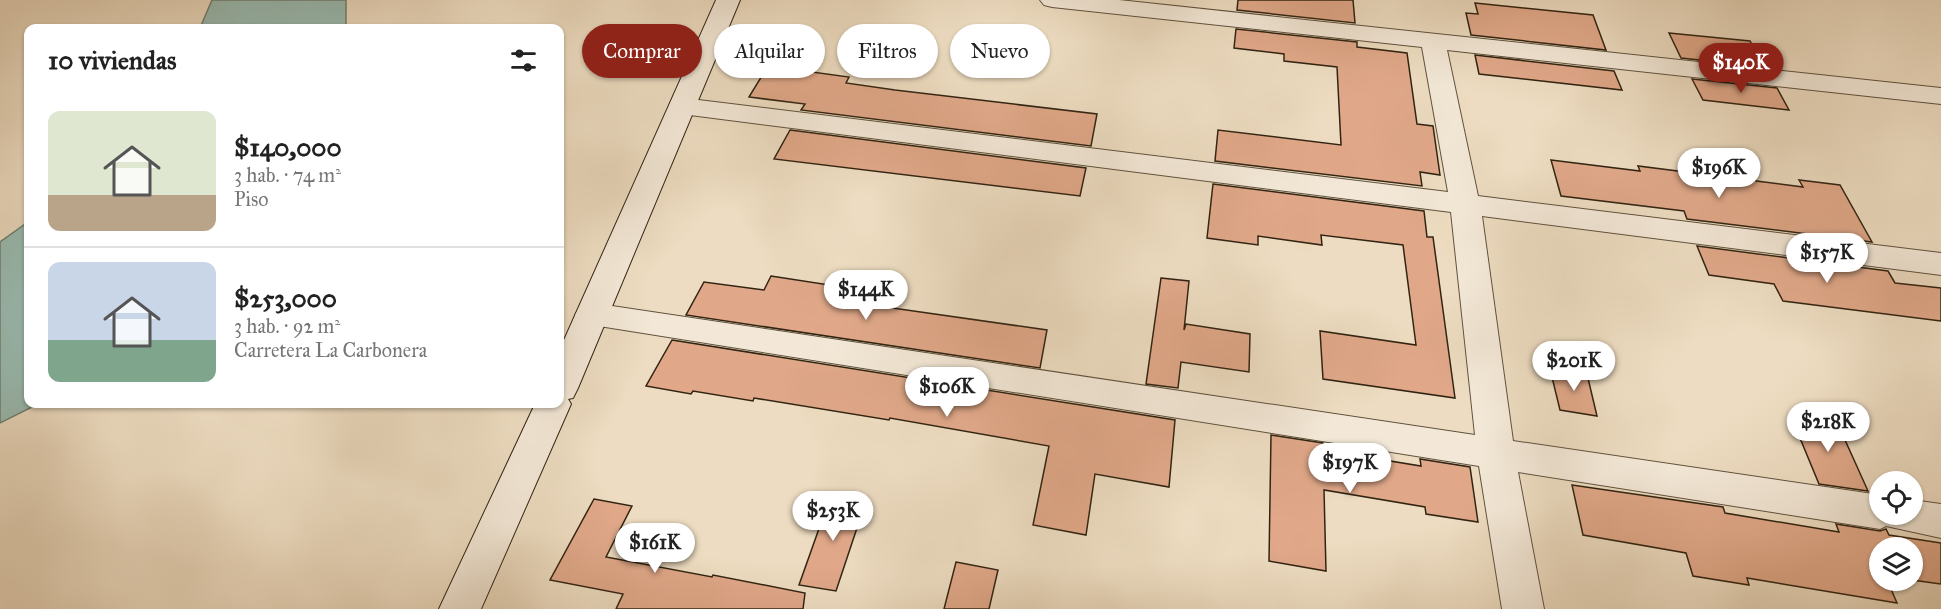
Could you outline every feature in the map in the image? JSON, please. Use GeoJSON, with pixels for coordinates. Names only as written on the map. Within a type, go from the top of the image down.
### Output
{"type":"FeatureCollection","features":[{"type":"Feature","properties":{"kind":"street"},"geometry":{"type":"LineString","coordinates":[[564,379],[728,0]]}},
{"type":"Feature","properties":{"kind":"street"},"geometry":{"type":"LineString","coordinates":[[1052,0],[1941,96]]}},
{"type":"Feature","properties":{"kind":"street"},"geometry":{"type":"LineString","coordinates":[[1433,41],[1465,204],[1496,453],[1523,609]]}},
{"type":"Feature","properties":{"kind":"street"},"geometry":{"type":"LineString","coordinates":[[682,105],[1941,264]]}},
{"type":"Feature","properties":{"kind":"street"},"geometry":{"type":"LineString","coordinates":[[592,315],[1869,510]]}},
{"type":"Feature","properties":{"kind":"street"},"geometry":{"type":"LineString","coordinates":[[460,609],[551,408]]}},
{"type":"Feature","properties":{"kind":"street"},"geometry":{"type":"LineString","coordinates":[[1923,518],[1941,521]]}},
{"type":"Feature","properties":{"kind":"water"},"geometry":{"type":"Polygon","coordinates":[[[212,0],[346,0],[346,24],[202,24],[212,0]]]}},
{"type":"Feature","properties":{"kind":"water"},"geometry":{"type":"Polygon","coordinates":[[[24,225],[24,408],[30,408],[0,423],[0,242],[24,225]]]}},
{"type":"Feature","properties":{"kind":"building"},"geometry":{"type":"Polygon","coordinates":[[[1238,0],[1353,0],[1355,23],[1237,10],[1238,0]]]}},
{"type":"Feature","properties":{"kind":"building"},"geometry":{"type":"Polygon","coordinates":[[[1475,3],[1593,15],[1606,50],[1471,35],[1466,13],[1478,14],[1475,3]]]}},
{"type":"Feature","properties":{"kind":"building"},"geometry":{"type":"Polygon","coordinates":[[[1236,29],[1357,42],[1357,47],[1407,53],[1417,124],[1433,126],[1440,175],[1420,172],[1422,186],[1215,161],[1218,130],[1341,145],[1337,67],[1284,61],[1284,54],[1234,48],[1236,29]]]}},
{"type":"Feature","properties":{"kind":"building"},"geometry":{"type":"Polygon","coordinates":[[[1669,33],[1750,41],[1764,67],[1681,58],[1669,33]]]}},
{"type":"Feature","properties":{"kind":"building"},"geometry":{"type":"Polygon","coordinates":[[[1475,55],[1614,71],[1622,90],[1479,74],[1475,55]]]}},
{"type":"Feature","properties":{"kind":"building"},"geometry":{"type":"Polygon","coordinates":[[[825,74],[837,75],[837,78],[848,78],[846,83],[1097,114],[1091,146],[801,110],[805,104],[749,97],[761,78],[825,78],[825,74]]]}},
{"type":"Feature","properties":{"kind":"building"},"geometry":{"type":"Polygon","coordinates":[[[1692,79],[1777,88],[1789,110],[1703,100],[1692,79]]]}},
{"type":"Feature","properties":{"kind":"building"},"geometry":{"type":"Polygon","coordinates":[[[790,130],[1086,168],[1080,196],[774,159],[790,130]]]}},
{"type":"Feature","properties":{"kind":"building"},"geometry":{"type":"Polygon","coordinates":[[[1551,160],[1640,171],[1638,166],[1803,187],[1799,180],[1840,185],[1872,242],[1687,219],[1684,211],[1561,196],[1551,160]]]}},
{"type":"Feature","properties":{"kind":"building"},"geometry":{"type":"Polygon","coordinates":[[[1213,184],[1424,211],[1427,237],[1433,237],[1455,398],[1323,379],[1320,331],[1416,345],[1403,245],[1321,235],[1322,245],[1258,236],[1258,245],[1207,238],[1213,184]]]}},
{"type":"Feature","properties":{"kind":"building"},"geometry":{"type":"Polygon","coordinates":[[[1697,246],[1888,271],[1895,283],[1941,288],[1941,321],[1783,301],[1774,284],[1709,275],[1697,246]]]}},
{"type":"Feature","properties":{"kind":"building"},"geometry":{"type":"Polygon","coordinates":[[[771,276],[862,290],[857,303],[1047,330],[1040,368],[686,315],[704,282],[764,290],[771,276]]]}},
{"type":"Feature","properties":{"kind":"building"},"geometry":{"type":"Polygon","coordinates":[[[1161,278],[1189,281],[1184,330],[1186,324],[1250,334],[1249,372],[1181,362],[1178,388],[1146,384],[1161,278]]]}},
{"type":"Feature","properties":{"kind":"building"},"geometry":{"type":"Polygon","coordinates":[[[672,340],[1175,420],[1169,487],[1095,474],[1086,535],[1033,525],[1049,446],[890,418],[889,420],[754,398],[753,401],[646,386],[672,340]]]}},
{"type":"Feature","properties":{"kind":"building"},"geometry":{"type":"Polygon","coordinates":[[[1550,369],[1587,374],[1597,416],[1560,410],[1550,369]]]}},
{"type":"Feature","properties":{"kind":"building"},"geometry":{"type":"Polygon","coordinates":[[[1790,414],[1836,420],[1868,491],[1819,484],[1790,414]]]}},
{"type":"Feature","properties":{"kind":"building"},"geometry":{"type":"Polygon","coordinates":[[[1271,435],[1323,443],[1323,450],[1421,466],[1420,459],[1470,467],[1478,522],[1426,514],[1425,507],[1324,490],[1326,571],[1269,561],[1271,435]]]}},
{"type":"Feature","properties":{"kind":"building"},"geometry":{"type":"Polygon","coordinates":[[[1572,485],[1723,507],[1725,513],[1839,532],[1836,524],[1880,531],[1886,529],[1889,535],[1902,537],[1869,537],[1869,591],[1892,591],[1897,603],[1747,578],[1749,585],[1693,576],[1686,553],[1583,535],[1572,485]]]}},
{"type":"Feature","properties":{"kind":"building"},"geometry":{"type":"Polygon","coordinates":[[[832,492],[867,498],[836,591],[799,585],[832,492]]]}},
{"type":"Feature","properties":{"kind":"building"},"geometry":{"type":"Polygon","coordinates":[[[594,499],[632,506],[606,557],[805,593],[803,609],[616,609],[623,594],[550,580],[594,499]]]}},
{"type":"Feature","properties":{"kind":"building"},"geometry":{"type":"Polygon","coordinates":[[[1923,540],[1941,543],[1941,584],[1923,582],[1923,540]]]}},
{"type":"Feature","properties":{"kind":"building"},"geometry":{"type":"Polygon","coordinates":[[[956,562],[998,570],[989,609],[944,609],[956,562]]]}}]}
